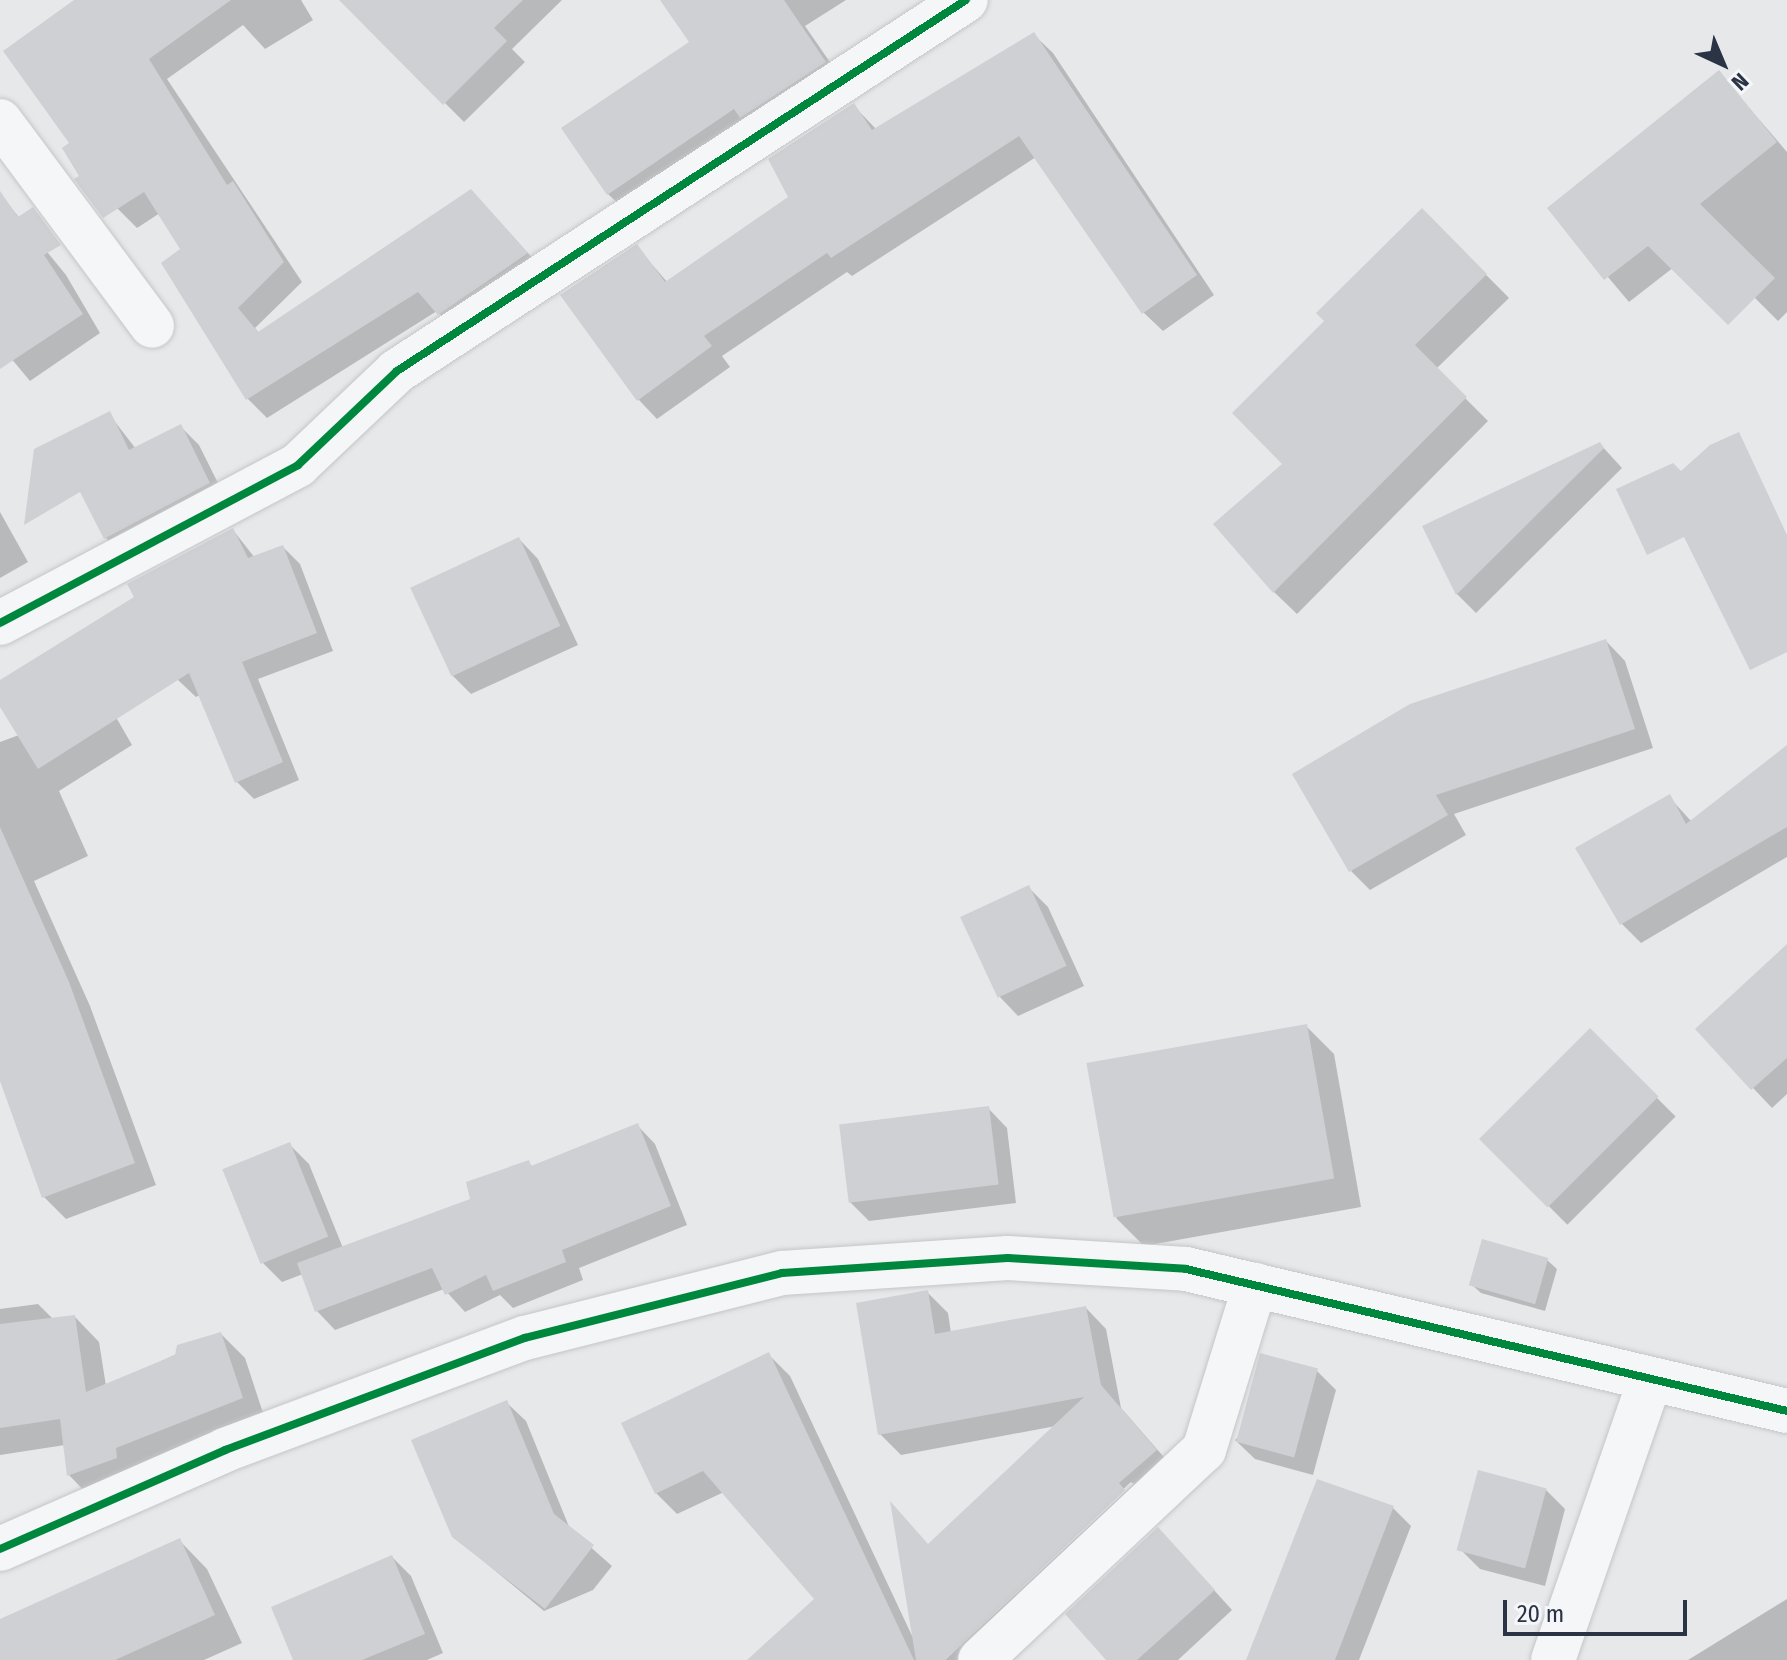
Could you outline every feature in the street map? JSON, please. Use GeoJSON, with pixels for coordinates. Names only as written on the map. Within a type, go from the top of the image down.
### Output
{"type":"FeatureCollection","features":[{"type":"Feature","properties":{"kind":"street"},"geometry":{"type":"LineString","coordinates":[[0,623],[298,465],[397,371],[966,0]]}},
{"type":"Feature","properties":{"kind":"street"},"geometry":{"type":"LineString","coordinates":[[0,121],[152,326]]}},
{"type":"Feature","properties":{"kind":"street"},"geometry":{"type":"LineString","coordinates":[[0,1549],[225,1450],[525,1338],[782,1273],[1008,1258],[1186,1269],[1787,1411]]}},
{"type":"Feature","properties":{"kind":"street"},"geometry":{"type":"LineString","coordinates":[[980,1660],[1204,1450],[1255,1285]]}},
{"type":"Feature","properties":{"kind":"street"},"geometry":{"type":"LineString","coordinates":[[1553,1660],[1650,1380]]}},
{"type":"Feature","properties":{"kind":"building"},"geometry":{"type":"Polygon","coordinates":[[[74,0],[231,0],[149,59],[227,185],[233,181],[284,262],[238,308],[258,332],[471,189],[528,253],[438,315],[418,292],[246,400],[161,263],[180,249],[144,192],[103,218],[74,179],[79,176],[62,148],[69,143],[3,51],[74,0]]]}},
{"type":"Feature","properties":{"kind":"building"},"geometry":{"type":"Polygon","coordinates":[[[339,0],[523,0],[494,28],[507,41],[443,105],[339,0]]]}},
{"type":"Feature","properties":{"kind":"building"},"geometry":{"type":"Polygon","coordinates":[[[660,0],[784,0],[826,62],[740,118],[734,109],[607,195],[561,128],[689,42],[660,0]]]}},
{"type":"Feature","properties":{"kind":"building"},"geometry":{"type":"Polygon","coordinates":[[[1034,32],[1197,275],[1142,314],[1019,136],[831,258],[827,253],[704,336],[712,346],[637,401],[560,295],[637,244],[665,282],[788,197],[768,159],[854,103],[872,130],[1034,32]]]}},
{"type":"Feature","properties":{"kind":"building"},"geometry":{"type":"Polygon","coordinates":[[[1719,70],[1777,142],[1700,204],[1775,278],[1728,325],[1648,246],[1604,280],[1547,208],[1719,70]]]}},
{"type":"Feature","properties":{"kind":"building"},"geometry":{"type":"Polygon","coordinates":[[[0,191],[18,217],[33,207],[61,245],[44,255],[83,314],[0,369],[0,191]]]}},
{"type":"Feature","properties":{"kind":"building"},"geometry":{"type":"Polygon","coordinates":[[[1422,208],[1487,274],[1415,345],[1467,397],[1273,593],[1213,524],[1282,464],[1232,413],[1324,321],[1316,313],[1422,208]]]}},
{"type":"Feature","properties":{"kind":"building"},"geometry":{"type":"Polygon","coordinates":[[[110,411],[129,450],[181,424],[210,483],[104,539],[80,492],[24,525],[34,449],[110,411]]]}},
{"type":"Feature","properties":{"kind":"building"},"geometry":{"type":"Polygon","coordinates":[[[1739,432],[1787,535],[1787,652],[1750,670],[1684,537],[1647,555],[1616,489],[1673,463],[1681,471],[1710,445],[1739,432]]]}},
{"type":"Feature","properties":{"kind":"building"},"geometry":{"type":"Polygon","coordinates":[[[1600,442],[1604,448],[1456,595],[1422,526],[1600,442]]]}},
{"type":"Feature","properties":{"kind":"building"},"geometry":{"type":"Polygon","coordinates":[[[233,528],[248,558],[283,545],[317,633],[242,662],[283,762],[235,783],[189,673],[38,769],[0,707],[0,680],[134,597],[127,584],[233,528]]]}},
{"type":"Feature","properties":{"kind":"building"},"geometry":{"type":"Polygon","coordinates":[[[519,537],[560,626],[452,677],[410,588],[519,537]]]}},
{"type":"Feature","properties":{"kind":"building"},"geometry":{"type":"Polygon","coordinates":[[[1606,639],[1635,729],[1436,795],[1448,815],[1349,872],[1292,774],[1410,704],[1606,639]]]}},
{"type":"Feature","properties":{"kind":"building"},"geometry":{"type":"Polygon","coordinates":[[[1787,745],[1787,827],[1620,925],[1575,848],[1670,794],[1686,824],[1787,745]]]}},
{"type":"Feature","properties":{"kind":"building"},"geometry":{"type":"Polygon","coordinates":[[[0,827],[69,982],[135,1163],[42,1198],[0,1081],[0,827]]]}},
{"type":"Feature","properties":{"kind":"building"},"geometry":{"type":"Polygon","coordinates":[[[1029,885],[1067,966],[998,998],[960,917],[1029,885]]]}},
{"type":"Feature","properties":{"kind":"building"},"geometry":{"type":"Polygon","coordinates":[[[1787,944],[1787,1058],[1751,1090],[1695,1029],[1787,944]]]}},
{"type":"Feature","properties":{"kind":"building"},"geometry":{"type":"Polygon","coordinates":[[[1307,1024],[1334,1179],[1114,1218],[1086,1063],[1307,1024]]]}},
{"type":"Feature","properties":{"kind":"building"},"geometry":{"type":"Polygon","coordinates":[[[1590,1028],[1659,1097],[1548,1208],[1479,1139],[1590,1028]]]}},
{"type":"Feature","properties":{"kind":"building"},"geometry":{"type":"Polygon","coordinates":[[[989,1106],[999,1184],[849,1203],[839,1124],[989,1106]]]}},
{"type":"Feature","properties":{"kind":"building"},"geometry":{"type":"Polygon","coordinates":[[[638,1123],[671,1206],[562,1250],[566,1262],[493,1291],[486,1275],[445,1295],[432,1268],[315,1312],[297,1263],[470,1199],[466,1182],[529,1160],[531,1166],[638,1123]]]}},
{"type":"Feature","properties":{"kind":"building"},"geometry":{"type":"Polygon","coordinates":[[[290,1142],[328,1237],[261,1264],[222,1169],[290,1142]]]}},
{"type":"Feature","properties":{"kind":"building"},"geometry":{"type":"Polygon","coordinates":[[[1482,1239],[1548,1258],[1535,1304],[1469,1285],[1482,1239]]]}},
{"type":"Feature","properties":{"kind":"building"},"geometry":{"type":"Polygon","coordinates":[[[928,1290],[935,1334],[1086,1306],[1101,1385],[1157,1450],[1119,1483],[1125,1490],[945,1660],[916,1660],[890,1501],[928,1544],[1084,1397],[878,1435],[856,1303],[928,1290]]]}},
{"type":"Feature","properties":{"kind":"building"},"geometry":{"type":"Polygon","coordinates":[[[75,1315],[86,1392],[175,1355],[177,1345],[221,1332],[243,1398],[116,1448],[117,1458],[67,1476],[60,1419],[0,1428],[0,1324],[75,1315]]]}},
{"type":"Feature","properties":{"kind":"building"},"geometry":{"type":"Polygon","coordinates":[[[769,1352],[914,1660],[747,1660],[814,1599],[703,1471],[655,1494],[621,1423],[769,1352]]]}},
{"type":"Feature","properties":{"kind":"building"},"geometry":{"type":"Polygon","coordinates":[[[1260,1353],[1318,1369],[1294,1457],[1236,1442],[1260,1353]]]}},
{"type":"Feature","properties":{"kind":"building"},"geometry":{"type":"Polygon","coordinates":[[[507,1400],[554,1514],[594,1545],[545,1609],[452,1537],[411,1440],[507,1400]]]}},
{"type":"Feature","properties":{"kind":"building"},"geometry":{"type":"Polygon","coordinates":[[[1478,1470],[1547,1488],[1525,1569],[1457,1550],[1478,1470]]]}},
{"type":"Feature","properties":{"kind":"building"},"geometry":{"type":"Polygon","coordinates":[[[1317,1479],[1394,1506],[1335,1660],[1246,1660],[1317,1479]]]}},
{"type":"Feature","properties":{"kind":"building"},"geometry":{"type":"Polygon","coordinates":[[[1158,1527],[1215,1590],[1137,1660],[1106,1660],[1065,1614],[1158,1527]]]}},
{"type":"Feature","properties":{"kind":"building"},"geometry":{"type":"Polygon","coordinates":[[[180,1538],[215,1615],[115,1660],[0,1660],[0,1619],[180,1538]]]}},
{"type":"Feature","properties":{"kind":"building"},"geometry":{"type":"Polygon","coordinates":[[[392,1555],[425,1634],[362,1660],[293,1660],[271,1607],[392,1555]]]}},
{"type":"Feature","properties":{"kind":"cycle path"},"geometry":{"type":"LineString","coordinates":[[0,623],[298,465],[397,371],[966,0]]}},
{"type":"Feature","properties":{"kind":"cycle path"},"geometry":{"type":"LineString","coordinates":[[0,1549],[225,1450],[525,1338],[782,1273],[1008,1258],[1186,1269],[1787,1411]]}}]}
